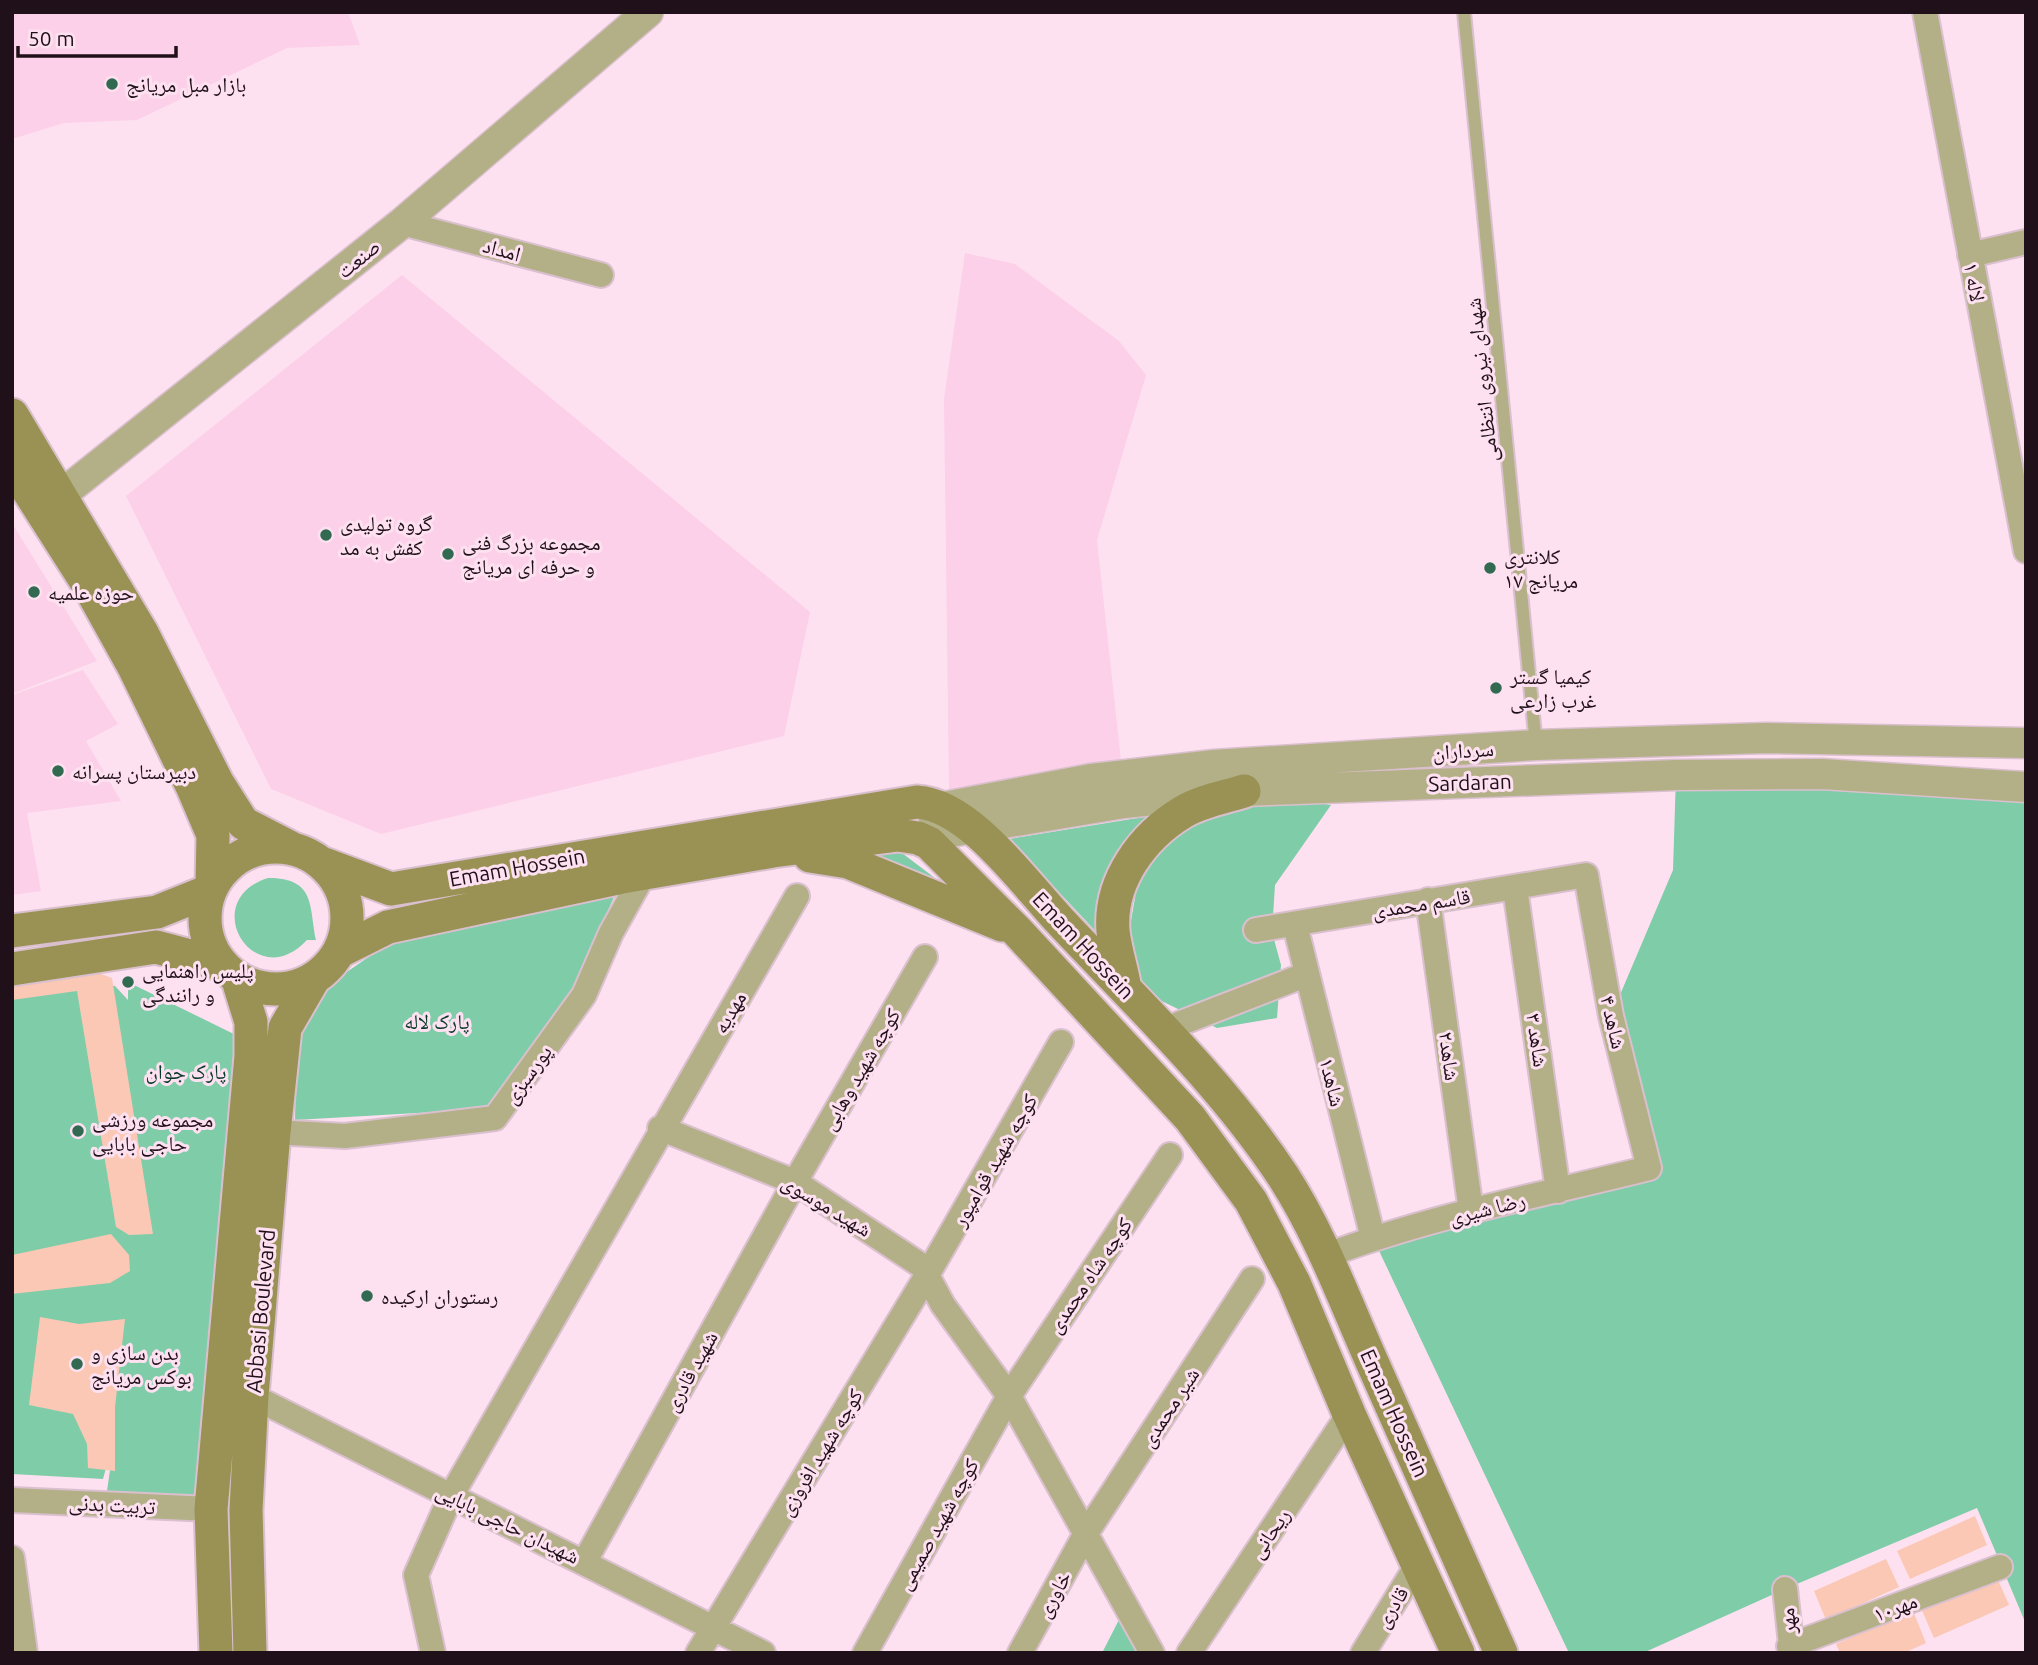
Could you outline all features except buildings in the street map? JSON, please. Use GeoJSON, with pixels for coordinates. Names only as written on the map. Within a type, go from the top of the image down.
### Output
{"type":"FeatureCollection","features":[{"type":"Feature","properties":{"kind":"main road"},"geometry":{"type":"LineString","coordinates":[[12,415],[142,633],[217,782],[243,823],[291,848]]}},
{"type":"Feature","properties":{"kind":"main road"},"geometry":{"type":"LineString","coordinates":[[12,465],[89,586],[127,655],[213,835],[211,888],[203,920],[209,946],[229,972]]}},
{"type":"Feature","properties":{"kind":"main road"},"geometry":{"type":"LineString","coordinates":[[1125,989],[1113,931],[1114,907],[1122,879],[1137,852],[1157,830],[1185,810],[1244,791]]}},
{"type":"Feature","properties":{"kind":"main road","name":"Emam Hossein"},"geometry":{"type":"LineString","coordinates":[[324,864],[391,889],[917,802],[944,807],[972,829],[1163,1030],[1249,1129],[1302,1206],[1328,1255],[1501,1653]]}},
{"type":"Feature","properties":{"kind":"main road","name":"Emam Hossein"},"geometry":{"type":"LineString","coordinates":[[340,951],[388,927],[645,872],[773,851],[898,835],[918,838],[941,853],[1017,931],[1190,1118],[1251,1201],[1294,1283],[1349,1413],[1419,1562],[1458,1653]]}},
{"type":"Feature","properties":{"kind":"main road"},"geometry":{"type":"LineString","coordinates":[[12,931],[157,912],[211,888],[235,858],[257,848],[291,848],[304,851],[324,864],[339,883],[346,905],[347,928],[340,951],[326,970],[284,990],[260,989],[229,972],[156,947],[12,969]]}},
{"type":"Feature","properties":{"kind":"main road"},"geometry":{"type":"LineString","coordinates":[[773,851],[848,862],[1017,931]]}},
{"type":"Feature","properties":{"kind":"main road","name":"Abbasi Boulevard"},"geometry":{"type":"LineString","coordinates":[[216,1653],[211,1509],[251,1056],[251,1022],[229,972]]}},
{"type":"Feature","properties":{"kind":"main road","name":"Abbasi Boulevard"},"geometry":{"type":"LineString","coordinates":[[250,1653],[246,1510],[252,1395],[274,1132],[285,1028],[314,978]]}},
{"type":"Feature","properties":{"kind":"main road"},"geometry":{"type":"LineString","coordinates":[[211,1509],[246,1510]]}},
{"type":"Feature","properties":{"kind":"street","name":"صنعت"},"geometry":{"type":"LineString","coordinates":[[61,495],[402,223],[648,12]]}},
{"type":"Feature","properties":{"kind":"street","name":"لاله ۱"},"geometry":{"type":"LineString","coordinates":[[1925,12],[1970,255],[2020,483],[2026,551]]}},
{"type":"Feature","properties":{"kind":"street","name":"امداد"},"geometry":{"type":"LineString","coordinates":[[402,223],[601,275]]}},
{"type":"Feature","properties":{"kind":"street"},"geometry":{"type":"LineString","coordinates":[[1970,255],[2026,242]]}},
{"type":"Feature","properties":{"kind":"street","name":"سرداران"},"geometry":{"type":"LineString","coordinates":[[944,807],[1091,779],[1200,766],[1536,745],[1766,738],[2026,743]]}},
{"type":"Feature","properties":{"kind":"street","name":"Sardaran"},"geometry":{"type":"LineString","coordinates":[[918,838],[1124,803],[1244,791],[1676,775],[1822,774],[2026,787]]}},
{"type":"Feature","properties":{"kind":"street"},"geometry":{"type":"LineString","coordinates":[[918,838],[944,807]]}},
{"type":"Feature","properties":{"kind":"street","name":"پورسبزی"},"geometry":{"type":"LineString","coordinates":[[274,1132],[345,1136],[495,1118],[584,995],[611,933],[645,872]]}},
{"type":"Feature","properties":{"kind":"street","name":"قاسم محمدی"},"geometry":{"type":"LineString","coordinates":[[1256,930],[1586,875]]}},
{"type":"Feature","properties":{"kind":"street","name":"شاهد ۴"},"geometry":{"type":"LineString","coordinates":[[1586,875],[1611,1016],[1649,1168]]}},
{"type":"Feature","properties":{"kind":"street","name":"شاهد ۳"},"geometry":{"type":"LineString","coordinates":[[1515,888],[1558,1191]]}},
{"type":"Feature","properties":{"kind":"street","name":"مهدیه"},"geometry":{"type":"LineString","coordinates":[[660,1129],[797,896]]}},
{"type":"Feature","properties":{"kind":"street","name":"شاهد۲"},"geometry":{"type":"LineString","coordinates":[[1428,900],[1471,1211]]}},
{"type":"Feature","properties":{"kind":"street","name":"شاهد۱"},"geometry":{"type":"LineString","coordinates":[[1295,925],[1305,975],[1373,1238]]}},
{"type":"Feature","properties":{"kind":"street","name":"کوچه شهید وهابی"},"geometry":{"type":"LineString","coordinates":[[795,1182],[925,957]]}},
{"type":"Feature","properties":{"kind":"street"},"geometry":{"type":"LineString","coordinates":[[1163,1030],[1305,975]]}},
{"type":"Feature","properties":{"kind":"street","name":"کوچه شهید قوامپور"},"geometry":{"type":"LineString","coordinates":[[926,1277],[1061,1042]]}},
{"type":"Feature","properties":{"kind":"street"},"geometry":{"type":"LineString","coordinates":[[433,1653],[416,1575],[451,1496],[660,1129]]}},
{"type":"Feature","properties":{"kind":"street","name":"شهید موسوی"},"geometry":{"type":"LineString","coordinates":[[660,1129],[795,1182],[922,1266],[926,1277],[1009,1396],[1152,1653]]}},
{"type":"Feature","properties":{"kind":"street","name":"کوچه شاه محمدی"},"geometry":{"type":"LineString","coordinates":[[1009,1396],[1170,1155]]}},
{"type":"Feature","properties":{"kind":"street","name":"رضا شیری"},"geometry":{"type":"LineString","coordinates":[[1328,1255],[1373,1238],[1471,1211],[1649,1168]]}},
{"type":"Feature","properties":{"kind":"street","name":"شهید قادری"},"geometry":{"type":"LineString","coordinates":[[585,1561],[795,1182]]}},
{"type":"Feature","properties":{"kind":"street","name":"کوچه شهید افروزی"},"geometry":{"type":"LineString","coordinates":[[698,1653],[926,1277]]}},
{"type":"Feature","properties":{"kind":"street","name":"شیر محمدی"},"geometry":{"type":"LineString","coordinates":[[1085,1535],[1252,1279]]}},
{"type":"Feature","properties":{"kind":"street","name":"شهیدان حاجی بابایی"},"geometry":{"type":"LineString","coordinates":[[252,1395],[763,1653]]}},
{"type":"Feature","properties":{"kind":"street","name":"کوچه شهید صمیمی"},"geometry":{"type":"LineString","coordinates":[[865,1653],[1009,1396]]}},
{"type":"Feature","properties":{"kind":"street","name":"ریحانی"},"geometry":{"type":"LineString","coordinates":[[1189,1653],[1349,1413]]}},
{"type":"Feature","properties":{"kind":"street","name":"تربیت بدنی"},"geometry":{"type":"LineString","coordinates":[[12,1500],[211,1509]]}},
{"type":"Feature","properties":{"kind":"street","name":"خاوری"},"geometry":{"type":"LineString","coordinates":[[1020,1653],[1085,1535]]}},
{"type":"Feature","properties":{"kind":"street"},"geometry":{"type":"LineString","coordinates":[[12,1558],[15,1603],[25,1653]]}},
{"type":"Feature","properties":{"kind":"street","name":"قادری"},"geometry":{"type":"LineString","coordinates":[[1363,1653],[1419,1562]]}},
{"type":"Feature","properties":{"kind":"street","name":"مهر۱۰"},"geometry":{"type":"LineString","coordinates":[[1791,1649],[2000,1567]]}},
{"type":"Feature","properties":{"kind":"street","name":"مهر"},"geometry":{"type":"LineString","coordinates":[[1785,1588],[1791,1649]]}},
{"type":"Feature","properties":{"kind":"lane","name":"شهدای نیروی انتظامی"},"geometry":{"type":"LineString","coordinates":[[1464,12],[1536,745]]}},
{"type":"Feature","properties":{"kind":"shaded area","name":"بازار مبل مریانج"},"geometry":{"type":"Polygon","coordinates":[[[12,12],[348,12],[360,45],[287,48],[137,120],[64,123],[12,139],[12,12]]]}},
{"type":"Feature","properties":{"kind":"shaded area"},"geometry":{"type":"Polygon","coordinates":[[[965,253],[1015,264],[1119,341],[1146,375],[1097,540],[1121,761],[949,790],[944,399],[965,253]]]}},
{"type":"Feature","properties":{"kind":"shaded area","name":"مجموعه بزرگ فنی و حرفه ای مریانج"},"geometry":{"type":"Polygon","coordinates":[[[402,275],[810,612],[784,736],[381,834],[271,789],[126,496],[402,275]]]}},
{"type":"Feature","properties":{"kind":"shaded area","name":"حوزه علمیه"},"geometry":{"type":"Polygon","coordinates":[[[12,523],[97,661],[12,694],[12,523]]]}},
{"type":"Feature","properties":{"kind":"shaded area","name":"دبیرستان پسرانه"},"geometry":{"type":"Polygon","coordinates":[[[83,670],[118,724],[86,741],[121,801],[27,813],[41,891],[12,895],[12,695],[83,670]]]}},
{"type":"Feature","properties":{"kind":"green space"},"geometry":{"type":"Polygon","coordinates":[[[1676,775],[2026,787],[2026,1624],[1977,1508],[1785,1589],[1643,1653],[1569,1653],[1373,1238],[1649,1168],[1611,1016],[1673,870],[1676,775]]]}},
{"type":"Feature","properties":{"kind":"green space"},"geometry":{"type":"Polygon","coordinates":[[[1260,793],[1331,805],[1275,885],[1272,932],[1281,965],[1277,1018],[1217,1028],[1141,991],[1129,932],[1138,881],[1154,849],[1190,822],[1260,793]]]}},
{"type":"Feature","properties":{"kind":"green space"},"geometry":{"type":"Polygon","coordinates":[[[1156,815],[1117,852],[1103,939],[1009,839],[1156,815]]]}},
{"type":"Feature","properties":{"kind":"green space"},"geometry":{"type":"Polygon","coordinates":[[[898,850],[960,897],[844,852],[898,850]]]}},
{"type":"Feature","properties":{"kind":"green space"},"geometry":{"type":"Polygon","coordinates":[[[268,878],[284,879],[302,889],[310,905],[316,940],[307,940],[287,954],[269,957],[253,951],[241,939],[235,922],[236,905],[247,890],[268,878]]]}},
{"type":"Feature","properties":{"kind":"green space","name":"پارک لاله"},"geometry":{"type":"Polygon","coordinates":[[[614,897],[572,992],[487,1109],[295,1120],[297,1037],[325,987],[399,936],[614,897]]]}},
{"type":"Feature","properties":{"kind":"green space","name":"پارک جوان"},"geometry":{"type":"Polygon","coordinates":[[[88,982],[115,986],[128,1000],[128,982],[244,1039],[201,1496],[107,1491],[115,1435],[103,1479],[12,1474],[12,993],[88,982]]]}},
{"type":"Feature","properties":{"kind":"green space"},"geometry":{"type":"Polygon","coordinates":[[[1125,1608],[1152,1653],[1102,1653],[1125,1608]]]}},
{"type":"Feature","properties":{"kind":"place","name":"بازار مبل مریانج"},"geometry":{"type":"Point","coordinates":[112,84]}},
{"type":"Feature","properties":{"kind":"place","name":"گروه تولیدی کفش به مد"},"geometry":{"type":"Point","coordinates":[326,535]}},
{"type":"Feature","properties":{"kind":"place","name":"مجموعه بزرگ فنی و حرفه ای مریانج"},"geometry":{"type":"Point","coordinates":[448,554]}},
{"type":"Feature","properties":{"kind":"place","name":"کلانتری ۱۷ مریانج"},"geometry":{"type":"Point","coordinates":[1490,568]}},
{"type":"Feature","properties":{"kind":"place","name":"حوزه علمیه"},"geometry":{"type":"Point","coordinates":[34,592]}},
{"type":"Feature","properties":{"kind":"place","name":"کیمیا گستر غرب زارعی"},"geometry":{"type":"Point","coordinates":[1496,688]}},
{"type":"Feature","properties":{"kind":"place","name":"دبیرستان پسرانه"},"geometry":{"type":"Point","coordinates":[58,771]}},
{"type":"Feature","properties":{"kind":"place","name":"پلیس راهنمایی و رانندگی"},"geometry":{"type":"Point","coordinates":[128,982]}},
{"type":"Feature","properties":{"kind":"place","name":"مجموعه ورزشی حاجی بابایی"},"geometry":{"type":"Point","coordinates":[78,1131]}},
{"type":"Feature","properties":{"kind":"place","name":"رستوران ارکیده"},"geometry":{"type":"Point","coordinates":[367,1296]}},
{"type":"Feature","properties":{"kind":"place","name":"بدن سازی و بوکس مریانج"},"geometry":{"type":"Point","coordinates":[77,1364]}}]}
